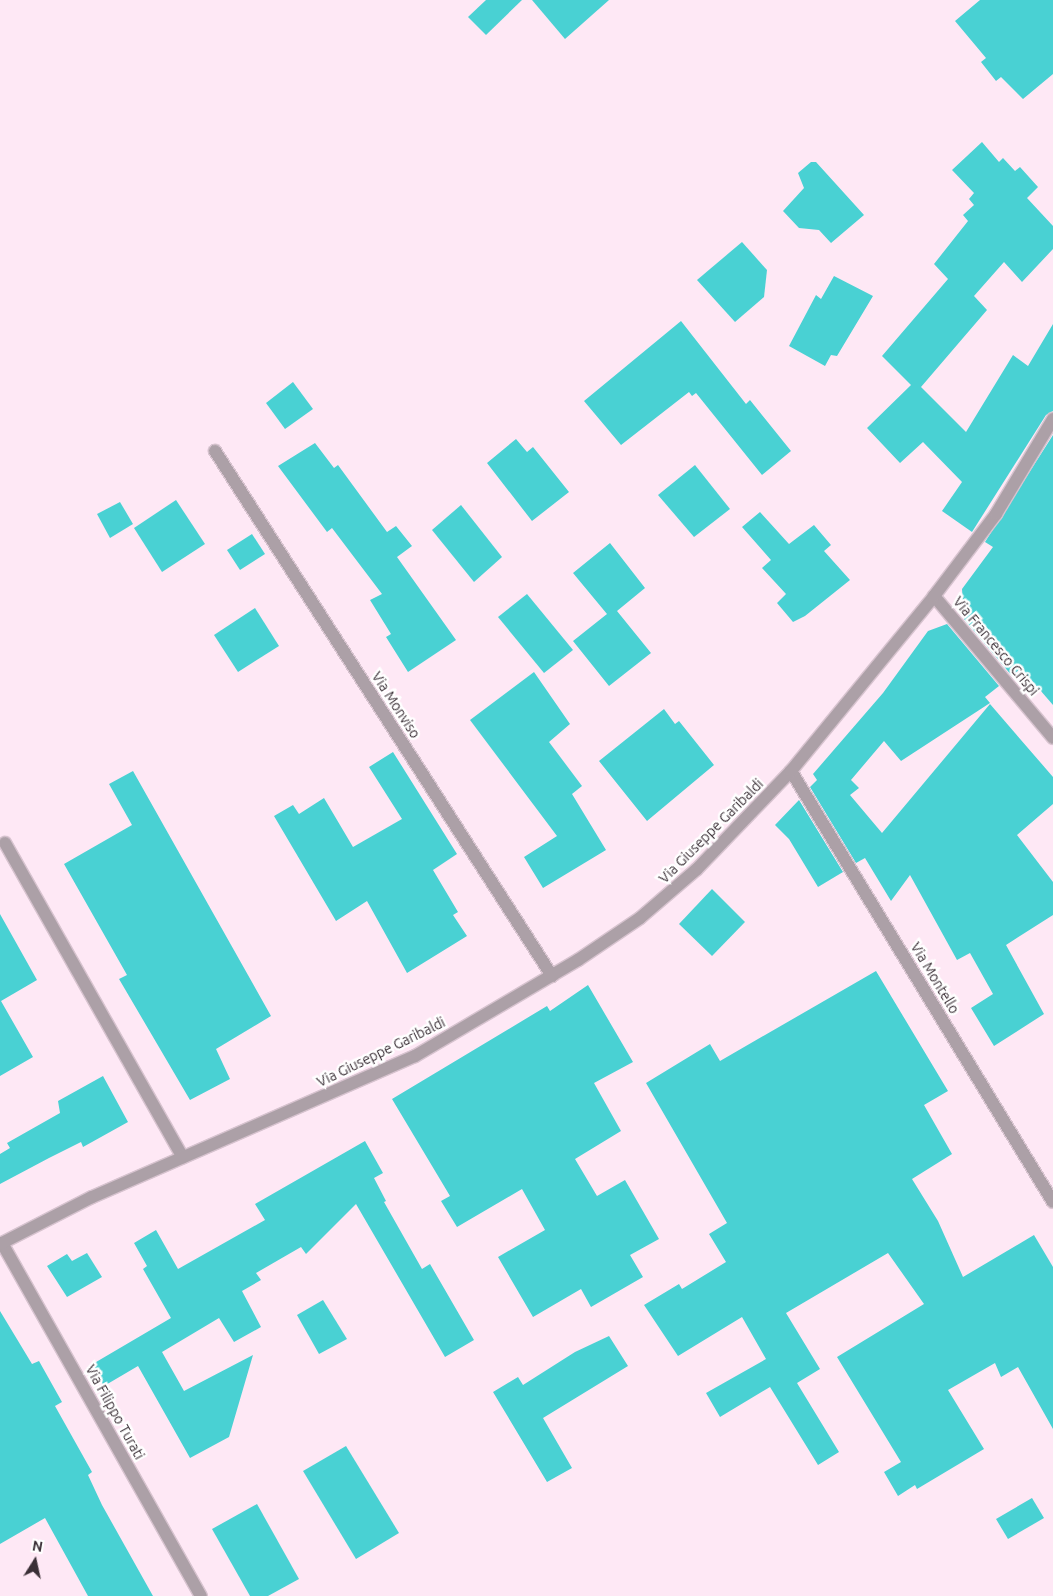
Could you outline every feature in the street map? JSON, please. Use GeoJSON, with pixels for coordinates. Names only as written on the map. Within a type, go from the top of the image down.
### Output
{"type":"FeatureCollection","features":[{"type":"Feature","properties":{"kind":"street","name":"Via Giuseppe Garibaldi"},"geometry":{"type":"LineString","coordinates":[[1,1243],[92,1197],[415,1056],[552,976],[609,940],[669,894],[791,771],[934,596],[996,514],[1053,419]]}},
{"type":"Feature","properties":{"kind":"street","name":"Via Monviso"},"geometry":{"type":"LineString","coordinates":[[215,451],[552,976]]}},
{"type":"Feature","properties":{"kind":"street","name":"Via Francesco Crispi"},"geometry":{"type":"LineString","coordinates":[[934,596],[1053,738]]}},
{"type":"Feature","properties":{"kind":"street","name":"Via Montello"},"geometry":{"type":"LineString","coordinates":[[791,771],[1053,1202]]}},
{"type":"Feature","properties":{"kind":"street"},"geometry":{"type":"LineString","coordinates":[[5,843],[183,1157]]}},
{"type":"Feature","properties":{"kind":"street","name":"Via Filippo Turati"},"geometry":{"type":"LineString","coordinates":[[1,1243],[202,1596]]}},
{"type":"Feature","properties":{"kind":"building"},"geometry":{"type":"Polygon","coordinates":[[[486,0],[522,0],[486,35],[468,17],[486,0]]]}},
{"type":"Feature","properties":{"kind":"building"},"geometry":{"type":"Polygon","coordinates":[[[532,0],[609,0],[565,39],[532,0]]]}},
{"type":"Feature","properties":{"kind":"building"},"geometry":{"type":"Polygon","coordinates":[[[980,0],[1053,0],[1053,74],[1023,99],[1001,77],[996,81],[981,62],[986,58],[955,21],[980,0]]]}},
{"type":"Feature","properties":{"kind":"building"},"geometry":{"type":"Polygon","coordinates":[[[982,142],[999,162],[1003,158],[1015,171],[1020,167],[1038,187],[1027,198],[1053,226],[1053,249],[1022,282],[1004,262],[974,296],[987,310],[921,387],[966,432],[1013,355],[1028,366],[1053,324],[1053,411],[1046,415],[972,532],[942,511],[962,482],[923,442],[900,463],[867,428],[911,385],[882,356],[948,279],[934,264],[968,221],[963,215],[974,205],[969,199],[974,193],[952,170],[982,142]]]}},
{"type":"Feature","properties":{"kind":"building"},"geometry":{"type":"Polygon","coordinates":[[[811,162],[816,162],[864,215],[831,243],[819,230],[799,228],[783,211],[804,188],[798,173],[811,162]]]}},
{"type":"Feature","properties":{"kind":"building"},"geometry":{"type":"Polygon","coordinates":[[[742,242],[767,270],[764,297],[735,322],[697,280],[742,242]]]}},
{"type":"Feature","properties":{"kind":"building"},"geometry":{"type":"Polygon","coordinates":[[[834,276],[873,296],[837,356],[831,355],[825,366],[789,346],[816,295],[821,299],[834,276]]]}},
{"type":"Feature","properties":{"kind":"building"},"geometry":{"type":"Polygon","coordinates":[[[681,321],[746,404],[750,400],[791,451],[762,475],[696,393],[692,396],[689,392],[621,445],[584,401],[681,321]]]}},
{"type":"Feature","properties":{"kind":"building"},"geometry":{"type":"Polygon","coordinates":[[[293,382],[313,409],[285,429],[266,403],[293,382]]]}},
{"type":"Feature","properties":{"kind":"building"},"geometry":{"type":"Polygon","coordinates":[[[1053,435],[1053,705],[1021,668],[1012,676],[964,619],[962,589],[993,547],[985,542],[1053,435]]]}},
{"type":"Feature","properties":{"kind":"building"},"geometry":{"type":"Polygon","coordinates":[[[516,439],[527,452],[533,447],[569,492],[532,521],[487,463],[516,439]]]}},
{"type":"Feature","properties":{"kind":"building"},"geometry":{"type":"Polygon","coordinates":[[[315,443],[334,468],[338,465],[387,532],[396,526],[412,546],[397,557],[456,640],[408,672],[386,637],[391,634],[370,600],[382,594],[332,528],[327,532],[278,466],[315,443]]]}},
{"type":"Feature","properties":{"kind":"building"},"geometry":{"type":"Polygon","coordinates":[[[695,465],[730,509],[694,537],[658,495],[695,465]]]}},
{"type":"Feature","properties":{"kind":"building"},"geometry":{"type":"Polygon","coordinates":[[[176,500],[205,544],[162,572],[134,528],[176,500]]]}},
{"type":"Feature","properties":{"kind":"building"},"geometry":{"type":"Polygon","coordinates":[[[120,502],[133,524],[110,538],[97,514],[120,502]]]}},
{"type":"Feature","properties":{"kind":"building"},"geometry":{"type":"Polygon","coordinates":[[[461,505],[502,557],[474,582],[432,530],[461,505]]]}},
{"type":"Feature","properties":{"kind":"building"},"geometry":{"type":"Polygon","coordinates":[[[760,512],[789,544],[814,525],[831,545],[824,551],[850,580],[805,616],[793,622],[777,603],[786,594],[762,568],[771,560],[742,527],[760,512]]]}},
{"type":"Feature","properties":{"kind":"building"},"geometry":{"type":"Polygon","coordinates":[[[252,534],[265,554],[240,570],[227,550],[252,534]]]}},
{"type":"Feature","properties":{"kind":"building"},"geometry":{"type":"Polygon","coordinates":[[[610,543],[645,588],[617,611],[651,653],[609,686],[573,641],[607,614],[573,573],[610,543]]]}},
{"type":"Feature","properties":{"kind":"building"},"geometry":{"type":"Polygon","coordinates":[[[527,594],[573,650],[544,673],[498,617],[527,594]]]}},
{"type":"Feature","properties":{"kind":"building"},"geometry":{"type":"Polygon","coordinates":[[[255,608],[279,646],[238,672],[214,635],[255,608]]]}},
{"type":"Feature","properties":{"kind":"building"},"geometry":{"type":"Polygon","coordinates":[[[947,624],[999,686],[985,697],[990,703],[901,761],[884,741],[851,780],[859,788],[850,795],[882,833],[990,704],[1053,777],[1053,804],[1017,835],[1053,882],[1053,915],[1006,945],[1044,1014],[994,1046],[971,1008],[993,994],[970,953],[957,960],[910,875],[891,901],[865,858],[856,863],[810,787],[817,780],[813,774],[883,693],[928,631],[947,624]]]}},
{"type":"Feature","properties":{"kind":"building"},"geometry":{"type":"Polygon","coordinates":[[[534,672],[570,724],[549,742],[582,786],[572,794],[606,850],[543,888],[524,857],[557,836],[470,720],[534,672]]]}},
{"type":"Feature","properties":{"kind":"building"},"geometry":{"type":"Polygon","coordinates":[[[664,709],[675,724],[679,721],[714,765],[647,821],[599,761],[664,709]]]}},
{"type":"Feature","properties":{"kind":"building"},"geometry":{"type":"Polygon","coordinates":[[[393,752],[457,854],[433,870],[458,912],[453,915],[467,936],[407,973],[367,901],[336,921],[274,816],[293,805],[299,814],[324,798],[353,847],[402,819],[369,767],[393,752]]]}},
{"type":"Feature","properties":{"kind":"building"},"geometry":{"type":"Polygon","coordinates":[[[133,771],[271,1016],[216,1049],[230,1079],[190,1100],[119,979],[127,975],[64,864],[132,825],[109,784],[133,771]]]}},
{"type":"Feature","properties":{"kind":"building"},"geometry":{"type":"Polygon","coordinates":[[[799,800],[843,872],[818,887],[789,839],[775,825],[799,800]]]}},
{"type":"Feature","properties":{"kind":"building"},"geometry":{"type":"Polygon","coordinates":[[[712,889],[745,922],[712,956],[679,924],[712,889]]]}},
{"type":"Feature","properties":{"kind":"building"},"geometry":{"type":"Polygon","coordinates":[[[0,914],[37,980],[1,1001],[33,1057],[0,1076],[0,914]]]}},
{"type":"Feature","properties":{"kind":"building"},"geometry":{"type":"Polygon","coordinates":[[[876,971],[948,1091],[924,1105],[952,1154],[912,1179],[938,1221],[963,1277],[1034,1235],[1053,1267],[1053,1429],[1018,1367],[1001,1377],[995,1363],[948,1390],[984,1449],[917,1489],[915,1485],[898,1496],[884,1472],[901,1462],[837,1357],[924,1304],[888,1253],[786,1313],[820,1369],[797,1383],[839,1452],[818,1465],[770,1387],[720,1417],[706,1393],[766,1359],[742,1317],[678,1356],[644,1305],[679,1284],[682,1289],[726,1262],[709,1234],[727,1223],[646,1083],[710,1044],[720,1061],[876,971]]]}},
{"type":"Feature","properties":{"kind":"building"},"geometry":{"type":"Polygon","coordinates":[[[588,985],[633,1062],[594,1083],[621,1131],[575,1159],[597,1196],[625,1180],[659,1239],[630,1255],[643,1277],[591,1307],[581,1289],[533,1317],[498,1257],[545,1230],[522,1189],[457,1227],[441,1201],[450,1196],[392,1099],[547,1006],[550,1011],[588,985]]]}},
{"type":"Feature","properties":{"kind":"building"},"geometry":{"type":"Polygon","coordinates":[[[103,1076],[128,1122],[83,1147],[81,1142],[0,1184],[0,1154],[10,1148],[7,1143],[60,1113],[58,1101],[103,1076]]]}},
{"type":"Feature","properties":{"kind":"building"},"geometry":{"type":"Polygon","coordinates":[[[365,1141],[383,1173],[374,1178],[386,1201],[384,1202],[422,1269],[430,1264],[474,1340],[445,1357],[356,1204],[306,1254],[301,1247],[256,1273],[261,1280],[242,1291],[261,1327],[234,1342],[219,1318],[162,1352],[184,1391],[253,1355],[229,1437],[190,1458],[138,1366],[104,1386],[91,1365],[171,1318],[143,1269],[147,1266],[134,1243],[156,1230],[178,1269],[265,1220],[255,1204],[365,1141]]]}},
{"type":"Feature","properties":{"kind":"building"},"geometry":{"type":"Polygon","coordinates":[[[87,1253],[102,1277],[67,1297],[47,1266],[67,1254],[72,1261],[87,1253]]]}},
{"type":"Feature","properties":{"kind":"building"},"geometry":{"type":"Polygon","coordinates":[[[323,1300],[347,1339],[319,1354],[297,1315],[323,1300]]]}},
{"type":"Feature","properties":{"kind":"building"},"geometry":{"type":"Polygon","coordinates":[[[0,1311],[32,1364],[39,1361],[62,1402],[55,1406],[92,1472],[88,1475],[102,1505],[153,1596],[88,1596],[45,1518],[0,1544],[0,1311]]]}},
{"type":"Feature","properties":{"kind":"building"},"geometry":{"type":"Polygon","coordinates":[[[609,1336],[628,1366],[543,1418],[572,1468],[547,1482],[493,1392],[518,1377],[523,1385],[575,1352],[609,1336]]]}},
{"type":"Feature","properties":{"kind":"building"},"geometry":{"type":"Polygon","coordinates":[[[346,1446],[399,1533],[356,1559],[303,1471],[346,1446]]]}},
{"type":"Feature","properties":{"kind":"building"},"geometry":{"type":"Polygon","coordinates":[[[1032,1498],[1044,1518],[1008,1539],[996,1519],[1032,1498]]]}},
{"type":"Feature","properties":{"kind":"building"},"geometry":{"type":"Polygon","coordinates":[[[257,1504],[299,1579],[268,1596],[250,1596],[212,1529],[257,1504]]]}}]}
